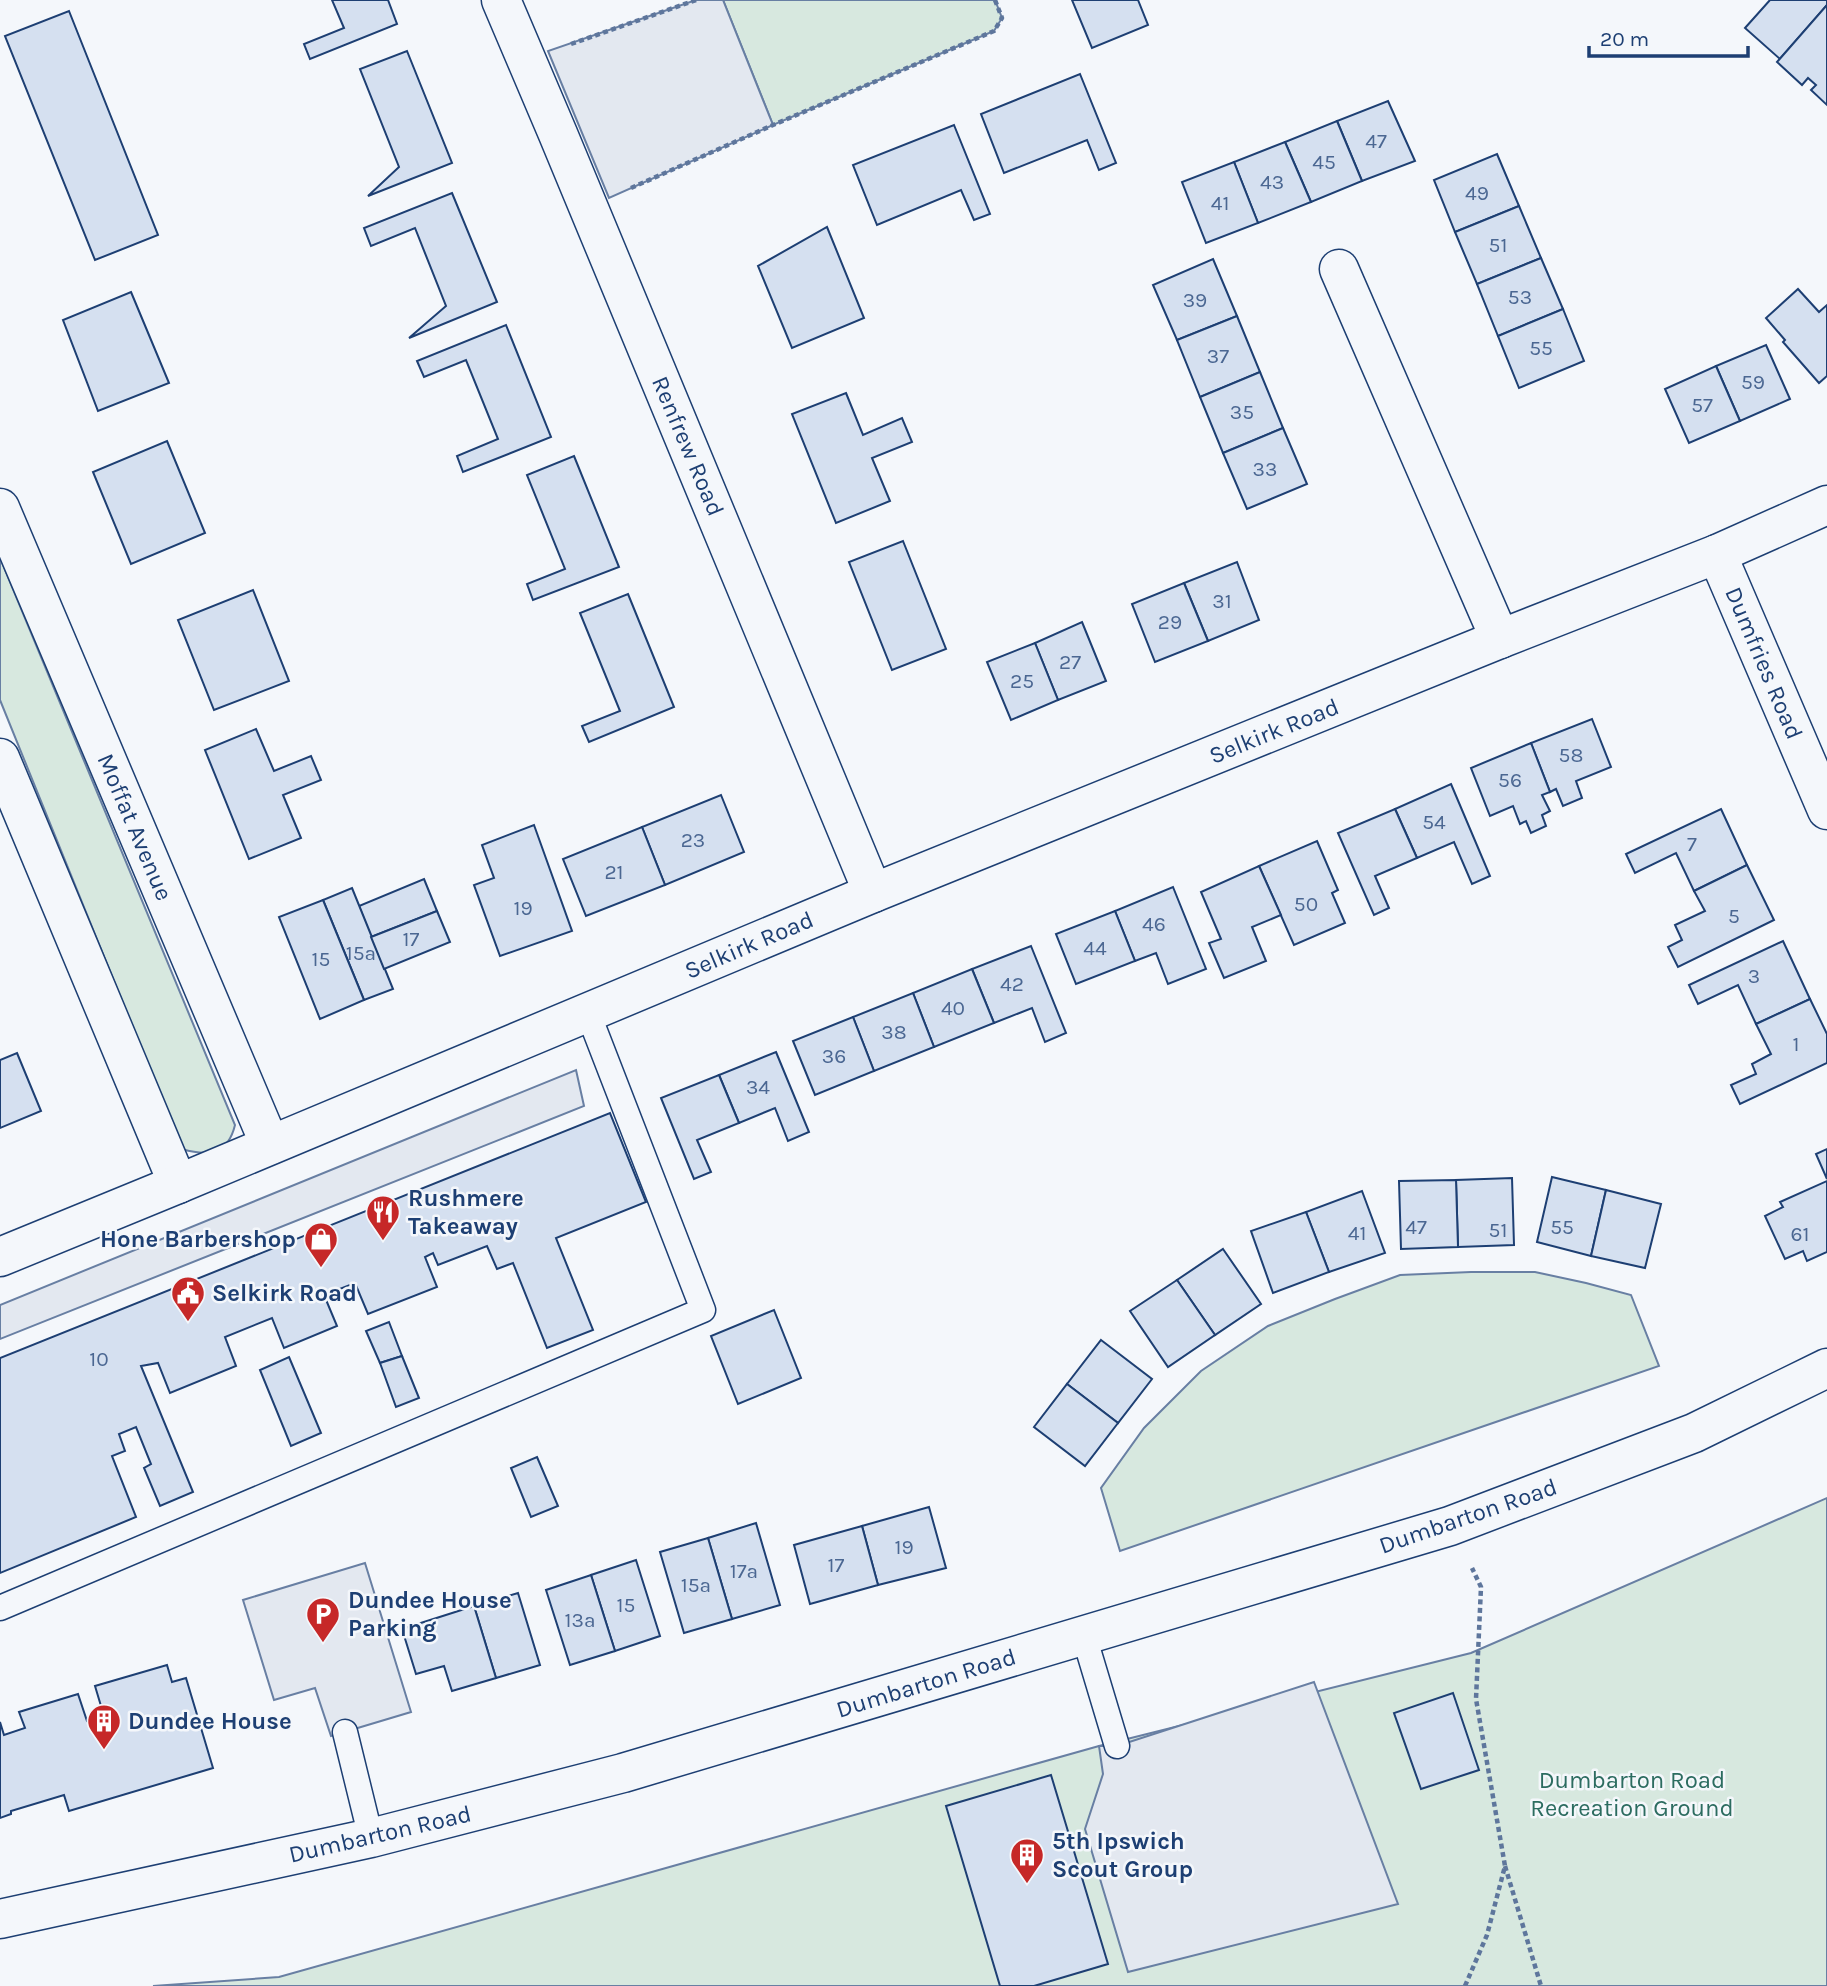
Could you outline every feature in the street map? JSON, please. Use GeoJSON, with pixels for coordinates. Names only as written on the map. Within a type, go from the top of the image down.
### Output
{"type":"FeatureCollection","features":[{"type":"Feature","properties":{"kind":"street","name":"Renfrew Road"},"geometry":{"type":"LineString","coordinates":[[501,0],[873,892]]}},
{"type":"Feature","properties":{"kind":"street"},"geometry":{"type":"LineString","coordinates":[[1339,269],[1500,639]]}},
{"type":"Feature","properties":{"kind":"street","name":"Selkirk Road"},"geometry":{"type":"LineString","coordinates":[[0,1257],[873,892],[1717,554],[1827,505]]}},
{"type":"Feature","properties":{"kind":"street","name":"Moffat Avenue"},"geometry":{"type":"LineString","coordinates":[[0,508],[270,1145]]}},
{"type":"Feature","properties":{"kind":"street","name":"Dumfries Road"},"geometry":{"type":"LineString","coordinates":[[1717,554],[1827,810]]}},
{"type":"Feature","properties":{"kind":"street"},"geometry":{"type":"LineString","coordinates":[[0,758],[178,1184]]}},
{"type":"Feature","properties":{"kind":"street","name":"Dumbarton Road"},"geometry":{"type":"LineString","coordinates":[[0,1919],[371,1838],[624,1773],[1450,1526],[1694,1433],[1827,1368]]}},
{"type":"Feature","properties":{"kind":"lane"},"geometry":{"type":"LineString","coordinates":[[0,1608],[704,1310],[587,1013]]}},
{"type":"Feature","properties":{"kind":"lane"},"geometry":{"type":"LineString","coordinates":[[1084,1636],[1117,1746]]}},
{"type":"Feature","properties":{"kind":"lane"},"geometry":{"type":"LineString","coordinates":[[345,1732],[371,1838]]}},
{"type":"Feature","properties":{"kind":"path"},"geometry":{"type":"LineString","coordinates":[[525,58],[696,0]]}},
{"type":"Feature","properties":{"kind":"path"},"geometry":{"type":"LineString","coordinates":[[588,207],[994,31],[1002,18],[995,0]]}},
{"type":"Feature","properties":{"kind":"path"},"geometry":{"type":"LineString","coordinates":[[1450,1526],[1481,1587],[1476,1699],[1506,1866],[1541,1986]]}},
{"type":"Feature","properties":{"kind":"path"},"geometry":{"type":"LineString","coordinates":[[1465,1986],[1487,1935],[1506,1866]]}},
{"type":"Feature","properties":{"kind":"green space"},"geometry":{"type":"Polygon","coordinates":[[[723,0],[995,0],[1002,18],[994,31],[773,125],[723,0]]]}},
{"type":"Feature","properties":{"kind":"green space"},"geometry":{"type":"Polygon","coordinates":[[[0,558],[235,1125],[228,1142],[216,1151],[201,1153],[182,1149],[0,700],[0,558]]]}},
{"type":"Feature","properties":{"kind":"green space"},"geometry":{"type":"Polygon","coordinates":[[[1535,1272],[1631,1295],[1659,1366],[1120,1551],[1101,1488],[1144,1428],[1201,1371],[1268,1326],[1400,1275],[1535,1272]]]}},
{"type":"Feature","properties":{"kind":"green space","name":"Dumbarton Road Recreation Ground"},"geometry":{"type":"Polygon","coordinates":[[[1827,1498],[1827,1986],[153,1986],[279,1977],[1099,1746],[1471,1653],[1827,1498]]]}},
{"type":"Feature","properties":{"kind":"shaded area"},"geometry":{"type":"Polygon","coordinates":[[[696,0],[723,0],[773,125],[609,198],[548,51],[696,0]]]}},
{"type":"Feature","properties":{"kind":"shaded area"},"geometry":{"type":"Polygon","coordinates":[[[576,1070],[584,1106],[0,1339],[0,1305],[576,1070]]]}},
{"type":"Feature","properties":{"kind":"shaded area","name":"Dundee House Parking"},"geometry":{"type":"Polygon","coordinates":[[[365,1563],[411,1712],[331,1736],[315,1688],[274,1700],[243,1600],[365,1563]]]}},
{"type":"Feature","properties":{"kind":"shaded area"},"geometry":{"type":"Polygon","coordinates":[[[1314,1682],[1398,1904],[1128,1972],[1085,1829],[1103,1774],[1099,1746],[1117,1746],[1314,1682]]]}},
{"type":"Feature","properties":{"kind":"building"},"geometry":{"type":"Polygon","coordinates":[[[332,0],[388,0],[397,24],[310,59],[304,44],[344,28],[332,0]]]}},
{"type":"Feature","properties":{"kind":"building"},"geometry":{"type":"Polygon","coordinates":[[[1072,0],[1138,0],[1148,25],[1092,48],[1072,0]]]}},
{"type":"Feature","properties":{"kind":"building"},"geometry":{"type":"Polygon","coordinates":[[[1770,0],[1827,0],[1827,5],[1780,59],[1745,28],[1770,0]]]}},
{"type":"Feature","properties":{"kind":"building"},"geometry":{"type":"Polygon","coordinates":[[[1827,5],[1827,105],[1811,90],[1816,85],[1808,78],[1802,85],[1777,62],[1827,5]]]}},
{"type":"Feature","properties":{"kind":"building"},"geometry":{"type":"Polygon","coordinates":[[[69,11],[158,235],[95,260],[5,36],[69,11]]]}},
{"type":"Feature","properties":{"kind":"building"},"geometry":{"type":"Polygon","coordinates":[[[407,51],[452,163],[368,196],[399,167],[360,69],[407,51]]]}},
{"type":"Feature","properties":{"kind":"building"},"geometry":{"type":"Polygon","coordinates":[[[1080,74],[1116,163],[1099,170],[1087,140],[1004,173],[981,114],[1080,74]]]}},
{"type":"Feature","properties":{"kind":"building"},"geometry":{"type":"Polygon","coordinates":[[[1388,101],[1415,161],[1362,181],[1337,121],[1388,101]]]}},
{"type":"Feature","properties":{"kind":"building"},"geometry":{"type":"Polygon","coordinates":[[[1337,121],[1362,181],[1311,202],[1285,142],[1337,121]]]}},
{"type":"Feature","properties":{"kind":"building"},"geometry":{"type":"Polygon","coordinates":[[[954,125],[990,214],[974,220],[961,190],[877,225],[853,165],[954,125]]]}},
{"type":"Feature","properties":{"kind":"building"},"geometry":{"type":"Polygon","coordinates":[[[1285,142],[1311,202],[1258,223],[1234,162],[1285,142]]]}},
{"type":"Feature","properties":{"kind":"building"},"geometry":{"type":"Polygon","coordinates":[[[1497,154],[1519,206],[1455,232],[1434,180],[1497,154]]]}},
{"type":"Feature","properties":{"kind":"building"},"geometry":{"type":"Polygon","coordinates":[[[1234,162],[1258,223],[1206,243],[1182,182],[1234,162]]]}},
{"type":"Feature","properties":{"kind":"building"},"geometry":{"type":"Polygon","coordinates":[[[452,193],[497,302],[409,338],[446,306],[415,228],[371,246],[364,228],[452,193]]]}},
{"type":"Feature","properties":{"kind":"building"},"geometry":{"type":"Polygon","coordinates":[[[1519,206],[1541,258],[1477,284],[1455,232],[1519,206]]]}},
{"type":"Feature","properties":{"kind":"building"},"geometry":{"type":"Polygon","coordinates":[[[827,227],[864,318],[792,348],[758,266],[827,227]]]}},
{"type":"Feature","properties":{"kind":"building"},"geometry":{"type":"Polygon","coordinates":[[[1541,258],[1563,309],[1498,336],[1477,284],[1541,258]]]}},
{"type":"Feature","properties":{"kind":"building"},"geometry":{"type":"Polygon","coordinates":[[[1213,259],[1237,316],[1177,340],[1153,285],[1213,259]]]}},
{"type":"Feature","properties":{"kind":"building"},"geometry":{"type":"Polygon","coordinates":[[[1798,289],[1819,312],[1827,305],[1827,376],[1819,383],[1766,318],[1798,289]]]}},
{"type":"Feature","properties":{"kind":"building"},"geometry":{"type":"Polygon","coordinates":[[[131,292],[169,383],[98,411],[63,320],[131,292]]]}},
{"type":"Feature","properties":{"kind":"building"},"geometry":{"type":"Polygon","coordinates":[[[1563,309],[1584,361],[1519,388],[1498,336],[1563,309]]]}},
{"type":"Feature","properties":{"kind":"building"},"geometry":{"type":"Polygon","coordinates":[[[1237,316],[1260,372],[1200,397],[1177,340],[1237,316]]]}},
{"type":"Feature","properties":{"kind":"building"},"geometry":{"type":"Polygon","coordinates":[[[506,325],[551,437],[463,472],[457,456],[498,439],[466,360],[424,377],[417,361],[506,325]]]}},
{"type":"Feature","properties":{"kind":"building"},"geometry":{"type":"Polygon","coordinates":[[[1766,345],[1790,399],[1740,421],[1716,366],[1766,345]]]}},
{"type":"Feature","properties":{"kind":"building"},"geometry":{"type":"Polygon","coordinates":[[[1716,366],[1740,421],[1689,443],[1665,389],[1716,366]]]}},
{"type":"Feature","properties":{"kind":"building"},"geometry":{"type":"Polygon","coordinates":[[[1260,372],[1283,428],[1223,453],[1200,397],[1260,372]]]}},
{"type":"Feature","properties":{"kind":"building"},"geometry":{"type":"Polygon","coordinates":[[[846,393],[863,435],[902,418],[912,442],[872,458],[890,501],[836,523],[792,414],[846,393]]]}},
{"type":"Feature","properties":{"kind":"building"},"geometry":{"type":"Polygon","coordinates":[[[1283,428],[1307,484],[1247,509],[1223,453],[1283,428]]]}},
{"type":"Feature","properties":{"kind":"building"},"geometry":{"type":"Polygon","coordinates":[[[167,441],[205,533],[131,564],[93,472],[167,441]]]}},
{"type":"Feature","properties":{"kind":"building"},"geometry":{"type":"Polygon","coordinates":[[[574,456],[619,567],[533,600],[527,584],[565,569],[527,475],[574,456]]]}},
{"type":"Feature","properties":{"kind":"building"},"geometry":{"type":"Polygon","coordinates":[[[903,541],[946,649],[892,670],[849,562],[903,541]]]}},
{"type":"Feature","properties":{"kind":"building"},"geometry":{"type":"Polygon","coordinates":[[[1237,562],[1259,620],[1208,641],[1184,583],[1237,562]]]}},
{"type":"Feature","properties":{"kind":"building"},"geometry":{"type":"Polygon","coordinates":[[[1184,583],[1208,641],[1155,662],[1132,604],[1184,583]]]}},
{"type":"Feature","properties":{"kind":"building"},"geometry":{"type":"Polygon","coordinates":[[[253,590],[289,681],[214,710],[178,620],[253,590]]]}},
{"type":"Feature","properties":{"kind":"building"},"geometry":{"type":"Polygon","coordinates":[[[628,594],[674,707],[589,742],[582,726],[620,711],[580,613],[628,594]]]}},
{"type":"Feature","properties":{"kind":"building"},"geometry":{"type":"Polygon","coordinates":[[[1082,622],[1106,681],[1058,700],[1035,643],[1082,622]]]}},
{"type":"Feature","properties":{"kind":"building"},"geometry":{"type":"Polygon","coordinates":[[[1035,643],[1058,700],[1011,720],[987,662],[1035,643]]]}},
{"type":"Feature","properties":{"kind":"building"},"geometry":{"type":"Polygon","coordinates":[[[1592,719],[1611,767],[1576,781],[1582,798],[1563,806],[1556,789],[1550,792],[1531,743],[1592,719]]]}},
{"type":"Feature","properties":{"kind":"building"},"geometry":{"type":"Polygon","coordinates":[[[256,729],[274,771],[311,756],[321,780],[283,795],[301,838],[249,859],[205,750],[256,729]]]}},
{"type":"Feature","properties":{"kind":"building"},"geometry":{"type":"Polygon","coordinates":[[[1531,743],[1550,792],[1542,795],[1550,811],[1542,815],[1546,826],[1531,833],[1526,821],[1520,824],[1513,806],[1490,816],[1471,768],[1531,743]]]}},
{"type":"Feature","properties":{"kind":"building"},"geometry":{"type":"Polygon","coordinates":[[[1451,784],[1490,876],[1472,884],[1454,842],[1417,858],[1395,809],[1451,784]]]}},
{"type":"Feature","properties":{"kind":"building"},"geometry":{"type":"Polygon","coordinates":[[[721,795],[744,852],[665,885],[642,827],[721,795]]]}},
{"type":"Feature","properties":{"kind":"building"},"geometry":{"type":"Polygon","coordinates":[[[1395,809],[1417,858],[1375,876],[1389,908],[1374,915],[1338,833],[1395,809]]]}},
{"type":"Feature","properties":{"kind":"building"},"geometry":{"type":"Polygon","coordinates":[[[1721,809],[1747,865],[1694,891],[1676,853],[1635,873],[1626,854],[1721,809]]]}},
{"type":"Feature","properties":{"kind":"building"},"geometry":{"type":"Polygon","coordinates":[[[534,825],[572,931],[500,956],[474,885],[494,878],[482,845],[534,825]]]}},
{"type":"Feature","properties":{"kind":"building"},"geometry":{"type":"Polygon","coordinates":[[[642,827],[665,885],[586,916],[563,859],[642,827]]]}},
{"type":"Feature","properties":{"kind":"building"},"geometry":{"type":"Polygon","coordinates":[[[1317,841],[1338,890],[1332,893],[1345,923],[1294,945],[1259,866],[1317,841]]]}},
{"type":"Feature","properties":{"kind":"building"},"geometry":{"type":"Polygon","coordinates":[[[1747,865],[1774,920],[1678,967],[1668,947],[1682,940],[1675,925],[1705,911],[1694,891],[1747,865]]]}},
{"type":"Feature","properties":{"kind":"building"},"geometry":{"type":"Polygon","coordinates":[[[1259,866],[1281,915],[1252,927],[1266,961],[1224,978],[1209,943],[1221,939],[1201,892],[1259,866]]]}},
{"type":"Feature","properties":{"kind":"building"},"geometry":{"type":"Polygon","coordinates":[[[424,879],[437,911],[371,937],[359,906],[424,879]]]}},
{"type":"Feature","properties":{"kind":"building"},"geometry":{"type":"Polygon","coordinates":[[[1173,887],[1206,969],[1168,984],[1156,953],[1135,961],[1115,911],[1173,887]]]}},
{"type":"Feature","properties":{"kind":"building"},"geometry":{"type":"Polygon","coordinates":[[[352,888],[393,989],[364,1000],[323,900],[352,888]]]}},
{"type":"Feature","properties":{"kind":"building"},"geometry":{"type":"Polygon","coordinates":[[[323,900],[364,1000],[320,1019],[279,917],[323,900]]]}},
{"type":"Feature","properties":{"kind":"building"},"geometry":{"type":"Polygon","coordinates":[[[437,911],[450,942],[384,969],[371,937],[437,911]]]}},
{"type":"Feature","properties":{"kind":"building"},"geometry":{"type":"Polygon","coordinates":[[[1115,911],[1135,961],[1076,984],[1056,934],[1115,911]]]}},
{"type":"Feature","properties":{"kind":"building"},"geometry":{"type":"Polygon","coordinates":[[[1783,941],[1810,999],[1756,1024],[1738,985],[1698,1004],[1689,985],[1783,941]]]}},
{"type":"Feature","properties":{"kind":"building"},"geometry":{"type":"Polygon","coordinates":[[[1031,946],[1066,1033],[1045,1042],[1032,1008],[994,1023],[972,969],[1031,946]]]}},
{"type":"Feature","properties":{"kind":"building"},"geometry":{"type":"Polygon","coordinates":[[[972,969],[994,1023],[934,1047],[913,993],[972,969]]]}},
{"type":"Feature","properties":{"kind":"building"},"geometry":{"type":"Polygon","coordinates":[[[913,993],[934,1047],[874,1071],[853,1017],[913,993]]]}},
{"type":"Feature","properties":{"kind":"building"},"geometry":{"type":"Polygon","coordinates":[[[1810,999],[1827,1034],[1827,1063],[1740,1104],[1731,1085],[1756,1074],[1752,1064],[1771,1054],[1756,1024],[1810,999]]]}},
{"type":"Feature","properties":{"kind":"building"},"geometry":{"type":"Polygon","coordinates":[[[853,1017],[874,1071],[815,1095],[793,1041],[853,1017]]]}},
{"type":"Feature","properties":{"kind":"building"},"geometry":{"type":"Polygon","coordinates":[[[776,1052],[809,1132],[788,1141],[775,1108],[739,1123],[719,1075],[776,1052]]]}},
{"type":"Feature","properties":{"kind":"building"},"geometry":{"type":"Polygon","coordinates":[[[17,1053],[41,1111],[0,1128],[0,1060],[17,1053]]]}},
{"type":"Feature","properties":{"kind":"building"},"geometry":{"type":"Polygon","coordinates":[[[719,1075],[739,1123],[697,1140],[711,1172],[694,1179],[661,1098],[719,1075]]]}},
{"type":"Feature","properties":{"kind":"building"},"geometry":{"type":"Polygon","coordinates":[[[610,1113],[646,1202],[556,1238],[593,1330],[547,1348],[513,1263],[497,1269],[487,1246],[438,1265],[433,1253],[425,1257],[437,1287],[368,1314],[355,1283],[324,1295],[337,1326],[284,1348],[272,1318],[225,1337],[236,1366],[170,1393],[158,1363],[141,1366],[193,1492],[160,1506],[144,1468],[151,1464],[136,1427],[119,1434],[125,1451],[112,1456],[136,1517],[0,1573],[0,1358],[610,1113]]]}},
{"type":"Feature","properties":{"kind":"building"},"geometry":{"type":"Polygon","coordinates":[[[1827,1149],[1827,1179],[1816,1154],[1827,1149]]]}},
{"type":"Feature","properties":{"kind":"building"},"geometry":{"type":"Polygon","coordinates":[[[1552,1177],[1606,1190],[1591,1256],[1537,1242],[1552,1177]]]}},
{"type":"Feature","properties":{"kind":"building"},"geometry":{"type":"Polygon","coordinates":[[[1512,1178],[1514,1245],[1458,1247],[1456,1180],[1512,1178]]]}},
{"type":"Feature","properties":{"kind":"building"},"geometry":{"type":"Polygon","coordinates":[[[1456,1180],[1458,1247],[1401,1249],[1399,1181],[1456,1180]]]}},
{"type":"Feature","properties":{"kind":"building"},"geometry":{"type":"Polygon","coordinates":[[[1827,1181],[1827,1252],[1807,1261],[1803,1251],[1785,1259],[1765,1216],[1783,1207],[1780,1202],[1827,1181]]]}},
{"type":"Feature","properties":{"kind":"building"},"geometry":{"type":"Polygon","coordinates":[[[1606,1190],[1661,1204],[1645,1268],[1591,1256],[1606,1190]]]}},
{"type":"Feature","properties":{"kind":"building"},"geometry":{"type":"Polygon","coordinates":[[[1362,1191],[1385,1253],[1329,1272],[1306,1212],[1362,1191]]]}},
{"type":"Feature","properties":{"kind":"building"},"geometry":{"type":"Polygon","coordinates":[[[1306,1212],[1329,1272],[1273,1293],[1251,1231],[1306,1212]]]}},
{"type":"Feature","properties":{"kind":"building"},"geometry":{"type":"Polygon","coordinates":[[[1223,1249],[1261,1304],[1215,1335],[1177,1280],[1223,1249]]]}},
{"type":"Feature","properties":{"kind":"building"},"geometry":{"type":"Polygon","coordinates":[[[1177,1280],[1215,1335],[1168,1367],[1130,1311],[1177,1280]]]}},
{"type":"Feature","properties":{"kind":"building"},"geometry":{"type":"Polygon","coordinates":[[[774,1310],[801,1378],[738,1404],[711,1336],[774,1310]]]}},
{"type":"Feature","properties":{"kind":"building"},"geometry":{"type":"Polygon","coordinates":[[[389,1322],[402,1356],[380,1363],[366,1331],[389,1322]]]}},
{"type":"Feature","properties":{"kind":"building"},"geometry":{"type":"Polygon","coordinates":[[[1101,1340],[1152,1379],[1118,1423],[1067,1384],[1101,1340]]]}},
{"type":"Feature","properties":{"kind":"building"},"geometry":{"type":"Polygon","coordinates":[[[402,1356],[419,1398],[396,1407],[380,1363],[402,1356]]]}},
{"type":"Feature","properties":{"kind":"building"},"geometry":{"type":"Polygon","coordinates":[[[289,1357],[321,1433],[291,1446],[260,1370],[289,1357]]]}},
{"type":"Feature","properties":{"kind":"building"},"geometry":{"type":"Polygon","coordinates":[[[1067,1384],[1118,1423],[1085,1466],[1034,1427],[1067,1384]]]}},
{"type":"Feature","properties":{"kind":"building"},"geometry":{"type":"Polygon","coordinates":[[[537,1457],[558,1506],[531,1517],[511,1468],[537,1457]]]}},
{"type":"Feature","properties":{"kind":"building"},"geometry":{"type":"Polygon","coordinates":[[[929,1507],[946,1568],[878,1585],[862,1526],[929,1507]]]}},
{"type":"Feature","properties":{"kind":"building"},"geometry":{"type":"Polygon","coordinates":[[[756,1523],[780,1605],[732,1619],[708,1538],[756,1523]]]}},
{"type":"Feature","properties":{"kind":"building"},"geometry":{"type":"Polygon","coordinates":[[[862,1526],[878,1585],[810,1604],[794,1545],[862,1526]]]}},
{"type":"Feature","properties":{"kind":"building"},"geometry":{"type":"Polygon","coordinates":[[[708,1538],[732,1619],[684,1633],[660,1552],[708,1538]]]}},
{"type":"Feature","properties":{"kind":"building"},"geometry":{"type":"Polygon","coordinates":[[[636,1560],[660,1636],[615,1651],[591,1575],[636,1560]]]}},
{"type":"Feature","properties":{"kind":"building"},"geometry":{"type":"Polygon","coordinates":[[[591,1575],[615,1651],[570,1665],[546,1590],[591,1575]]]}},
{"type":"Feature","properties":{"kind":"building"},"geometry":{"type":"Polygon","coordinates":[[[518,1593],[540,1665],[496,1678],[474,1606],[518,1593]]]}},
{"type":"Feature","properties":{"kind":"building"},"geometry":{"type":"Polygon","coordinates":[[[474,1606],[496,1678],[452,1691],[444,1666],[416,1674],[402,1629],[474,1606]]]}},
{"type":"Feature","properties":{"kind":"building","name":"Dundee House"},"geometry":{"type":"Polygon","coordinates":[[[167,1665],[172,1682],[186,1678],[213,1768],[69,1811],[64,1795],[11,1811],[11,1814],[0,1818],[0,1722],[4,1735],[25,1728],[19,1712],[78,1694],[87,1721],[104,1716],[95,1686],[167,1665]]]}},
{"type":"Feature","properties":{"kind":"building"},"geometry":{"type":"Polygon","coordinates":[[[1453,1693],[1479,1770],[1421,1789],[1394,1713],[1453,1693]]]}},
{"type":"Feature","properties":{"kind":"building","name":"5th Ipswich Scout Group"},"geometry":{"type":"Polygon","coordinates":[[[1051,1775],[1108,1964],[1034,1986],[1000,1986],[946,1806],[1051,1775]]]}},
{"type":"Feature","properties":{"kind":"place","name":"Rushmere Takeaway"},"geometry":{"type":"Point","coordinates":[383,1242]}},
{"type":"Feature","properties":{"kind":"place","name":"Hone Barbershop"},"geometry":{"type":"Point","coordinates":[321,1269]}},
{"type":"Feature","properties":{"kind":"place","name":"Selkirk Road"},"geometry":{"type":"Point","coordinates":[188,1323]}},
{"type":"Feature","properties":{"kind":"place","name":"Dundee House Parking"},"geometry":{"type":"Point","coordinates":[323,1644]}},
{"type":"Feature","properties":{"kind":"place","name":"Dundee House"},"geometry":{"type":"Point","coordinates":[104,1751]}},
{"type":"Feature","properties":{"kind":"place","name":"5th Ipswich Scout Group"},"geometry":{"type":"Point","coordinates":[1027,1885]}}]}
